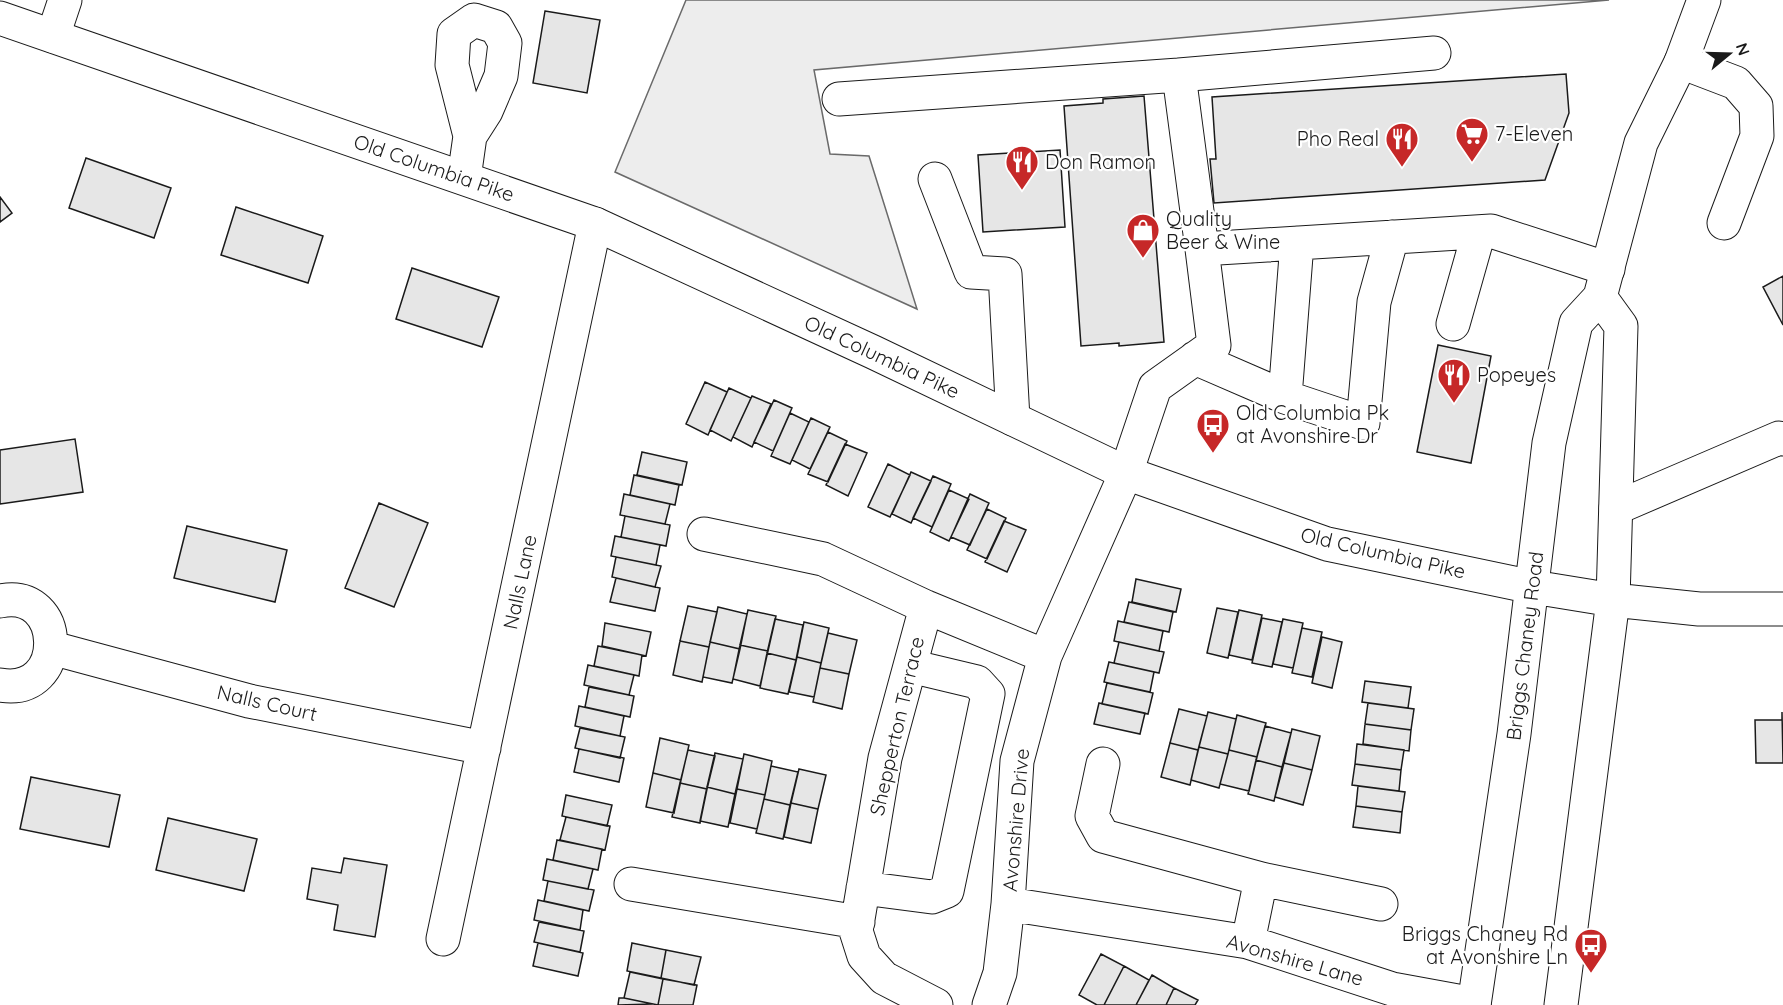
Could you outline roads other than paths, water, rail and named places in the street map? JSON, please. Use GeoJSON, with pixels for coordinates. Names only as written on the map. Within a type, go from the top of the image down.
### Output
{"type":"FeatureCollection","features":[{"type":"Feature","properties":{"kind":"main road"},"geometry":{"type":"LineString","coordinates":[[54,36],[65,0]]}},
{"type":"Feature","properties":{"kind":"main road","name":"Briggs Chaney Road"},"geometry":{"type":"LineString","coordinates":[[1474,1004],[1514,734],[1549,443],[1576,323],[1604,283],[1641,143],[1681,62],[1704,0]]}},
{"type":"Feature","properties":{"kind":"main road","name":"Old Columbia Pike"},"geometry":{"type":"LineString","coordinates":[[0,18],[595,224],[1126,473],[1327,544],[1613,600],[1699,609],[1783,609]]}},
{"type":"Feature","properties":{"kind":"main road"},"geometry":{"type":"LineString","coordinates":[[840,99],[1179,75],[1434,53]]}},
{"type":"Feature","properties":{"kind":"main road"},"geometry":{"type":"LineString","coordinates":[[1681,62],[1736,83],[1756,106],[1757,136],[1724,224]]}},
{"type":"Feature","properties":{"kind":"main road"},"geometry":{"type":"LineString","coordinates":[[1179,75],[1202,249],[1491,231],[1604,283],[1621,326],[1613,600],[1561,1005]]}},
{"type":"Feature","properties":{"kind":"main road"},"geometry":{"type":"LineString","coordinates":[[464,178],[470,136]]}},
{"type":"Feature","properties":{"kind":"main road"},"geometry":{"type":"LineString","coordinates":[[935,179],[971,272],[1005,274],[1013,419]]}},
{"type":"Feature","properties":{"kind":"main road","name":"Nalls Lane"},"geometry":{"type":"LineString","coordinates":[[443,939],[595,224]]}},
{"type":"Feature","properties":{"kind":"main road"},"geometry":{"type":"LineString","coordinates":[[1453,324],[1479,232]]}},
{"type":"Feature","properties":{"kind":"main road"},"geometry":{"type":"LineString","coordinates":[[1195,358],[1285,397],[1363,423],[1374,302],[1392,237]]}},
{"type":"Feature","properties":{"kind":"main road"},"geometry":{"type":"LineString","coordinates":[[1285,397],[1297,243]]}},
{"type":"Feature","properties":{"kind":"main road","name":"Avonshire Drive"},"geometry":{"type":"LineString","coordinates":[[989,1005],[1000,973],[1008,904],[1017,761],[1045,656],[1126,473],[1155,387],[1214,345],[1202,249]]}},
{"type":"Feature","properties":{"kind":"main road"},"geometry":{"type":"LineString","coordinates":[[1616,508],[1779,438],[1783,439]]}},
{"type":"Feature","properties":{"kind":"main road"},"geometry":{"type":"LineString","coordinates":[[704,534],[823,559],[926,607]]}},
{"type":"Feature","properties":{"kind":"main road"},"geometry":{"type":"LineString","coordinates":[[0,601],[8,599],[22,601],[35,609],[46,619],[51,633],[52,648],[48,662],[30,681],[16,686],[0,685]]}},
{"type":"Feature","properties":{"kind":"main road","name":"Shepperton Terrace"},"geometry":{"type":"LineString","coordinates":[[936,1005],[884,978],[864,956],[856,931],[885,758],[926,607],[1045,656]]}},
{"type":"Feature","properties":{"kind":"main road","name":"Nalls Court"},"geometry":{"type":"LineString","coordinates":[[52,648],[249,701],[484,748]]}},
{"type":"Feature","properties":{"kind":"main road"},"geometry":{"type":"LineString","coordinates":[[863,888],[932,897],[947,891],[988,694],[977,682],[910,666]]}},
{"type":"Feature","properties":{"kind":"main road"},"geometry":{"type":"LineString","coordinates":[[1103,764],[1092,816],[1103,836],[1261,879],[1381,904]]}},
{"type":"Feature","properties":{"kind":"main road"},"geometry":{"type":"LineString","coordinates":[[1248,942],[1261,879]]}},
{"type":"Feature","properties":{"kind":"main road"},"geometry":{"type":"LineString","coordinates":[[631,884],[858,922]]}},
{"type":"Feature","properties":{"kind":"main road","name":"Avonshire Lane"},"geometry":{"type":"LineString","coordinates":[[1008,904],[1248,942],[1392,989],[1474,1004]]}},
{"type":"Feature","properties":{"kind":"place","name":"7-Eleven"},"geometry":{"type":"Point","coordinates":[1472,163]}},
{"type":"Feature","properties":{"kind":"place","name":"Pho Real"},"geometry":{"type":"Point","coordinates":[1402,168]}},
{"type":"Feature","properties":{"kind":"place","name":"Don Ramon"},"geometry":{"type":"Point","coordinates":[1022,191]}},
{"type":"Feature","properties":{"kind":"place","name":"Quality Beer & Wine"},"geometry":{"type":"Point","coordinates":[1143,259]}},
{"type":"Feature","properties":{"kind":"place","name":"Popeyes"},"geometry":{"type":"Point","coordinates":[1454,404]}},
{"type":"Feature","properties":{"kind":"place","name":"Old Columbia Pk at Avonshire Dr"},"geometry":{"type":"Point","coordinates":[1213,454]}},
{"type":"Feature","properties":{"kind":"place","name":"Briggs Chaney Rd at Avonshire Ln"},"geometry":{"type":"Point","coordinates":[1591,974]}}]}
